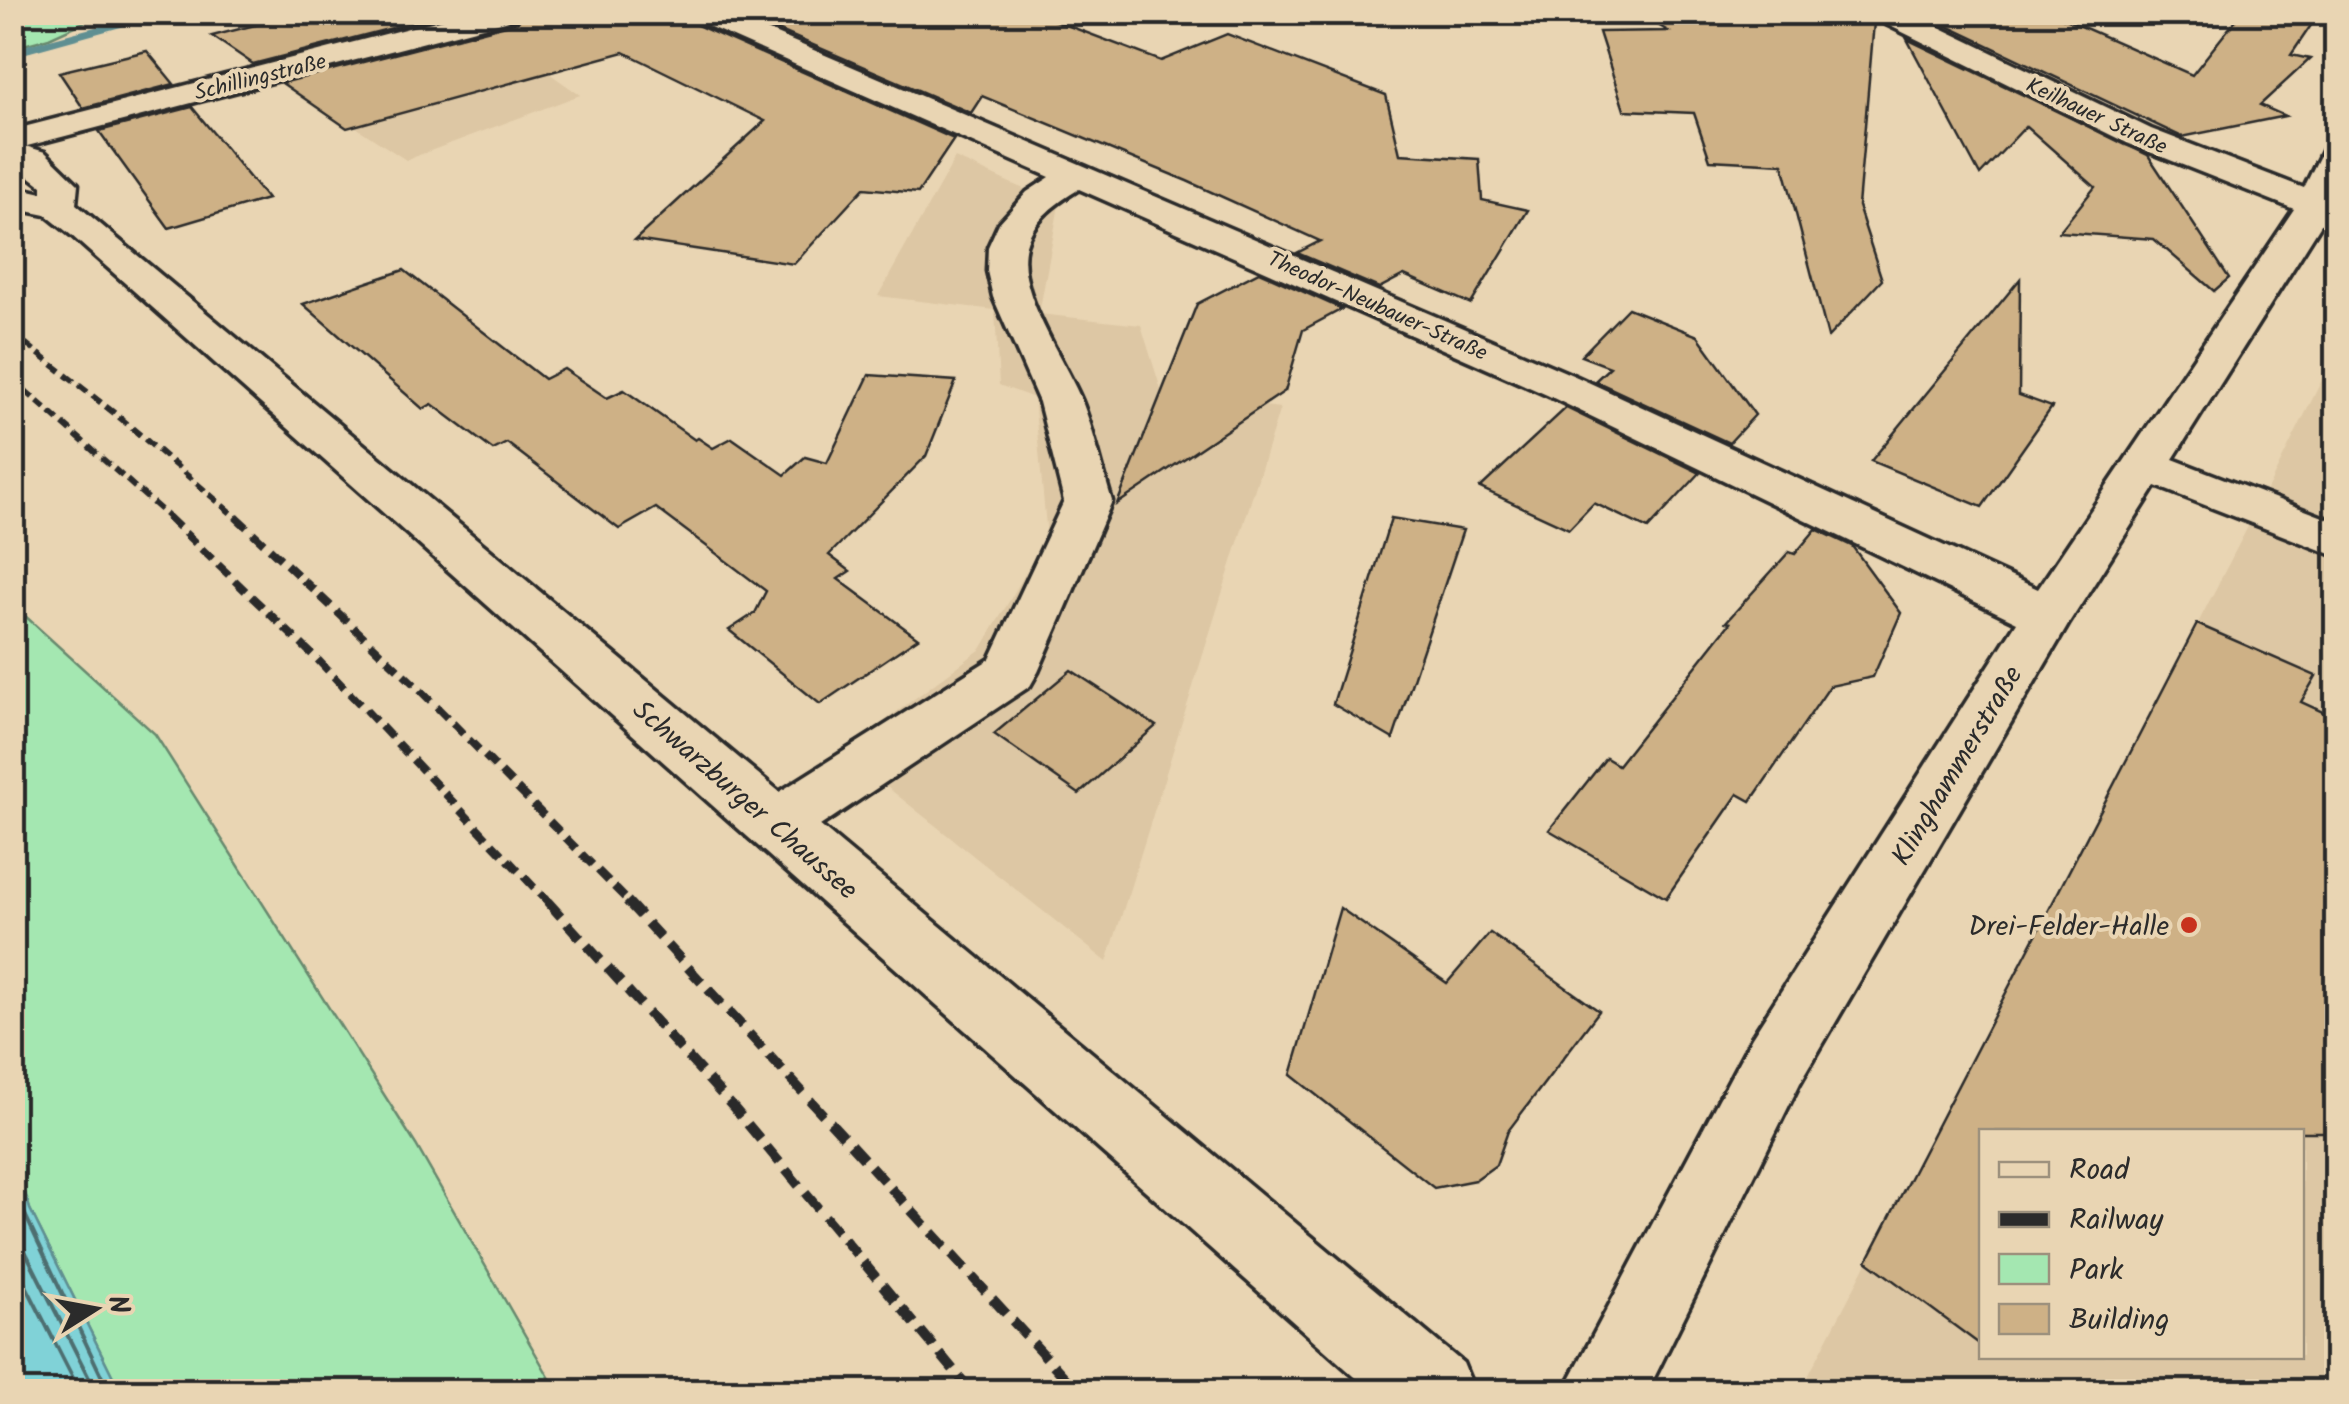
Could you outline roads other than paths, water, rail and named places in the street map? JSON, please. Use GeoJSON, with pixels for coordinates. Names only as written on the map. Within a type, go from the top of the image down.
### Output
{"type":"FeatureCollection","features":[{"type":"Feature","properties":{"kind":"street","name":"Schillingstraße"},"geometry":{"type":"LineString","coordinates":[[12,140],[507,12]]}},
{"type":"Feature","properties":{"kind":"street","name":"Theodor-Neubauer-Straße"},"geometry":{"type":"LineString","coordinates":[[700,12],[1562,386],[2048,615]]}},
{"type":"Feature","properties":{"kind":"street","name":"Keilhauer Straße"},"geometry":{"type":"LineString","coordinates":[[1884,12],[2139,136],[2329,191]]}},
{"type":"Feature","properties":{"kind":"street","name":"Schwarzburger Chaussee"},"geometry":{"type":"LineString","coordinates":[[12,152],[34,159],[60,184],[35,202],[775,825],[1434,1392]]}},
{"type":"Feature","properties":{"kind":"street"},"geometry":{"type":"LineString","coordinates":[[775,825],[1011,672],[1088,501],[1056,391],[1020,320],[1002,266],[1012,225],[1044,193],[1076,175]]}},
{"type":"Feature","properties":{"kind":"street","name":"Klinghammerstraße"},"geometry":{"type":"LineString","coordinates":[[1604,1392],[1776,1060],[2048,615],[2329,191]]}},
{"type":"Feature","properties":{"kind":"street"},"geometry":{"type":"LineString","coordinates":[[2145,465],[2336,540]]}},
{"type":"Feature","properties":{"kind":"water"},"geometry":{"type":"Polygon","coordinates":[[[12,1154],[30,1209],[120,1391],[13,1391],[12,1154]]]}},
{"type":"Feature","properties":{"kind":"waterway"},"geometry":{"type":"LineString","coordinates":[[12,53],[169,12]]}},
{"type":"Feature","properties":{"kind":"railway"},"geometry":{"type":"LineString","coordinates":[[12,333],[118,416],[238,519]]}},
{"type":"Feature","properties":{"kind":"railway"},"geometry":{"type":"LineString","coordinates":[[12,379],[171,519]]}},
{"type":"Feature","properties":{"kind":"railway"},"geometry":{"type":"LineString","coordinates":[[168,517],[317,659],[549,903]]}},
{"type":"Feature","properties":{"kind":"railway"},"geometry":{"type":"LineString","coordinates":[[236,517],[416,686],[630,903]]}},
{"type":"Feature","properties":{"kind":"railway"},"geometry":{"type":"LineString","coordinates":[[547,901],[734,1108],[972,1392]]}},
{"type":"Feature","properties":{"kind":"railway"},"geometry":{"type":"LineString","coordinates":[[627,901],[1078,1392]]}},
{"type":"Feature","properties":{"kind":"place","name":"Drei-Felder-Halle"},"geometry":{"type":"Point","coordinates":[2189,925]}}]}
